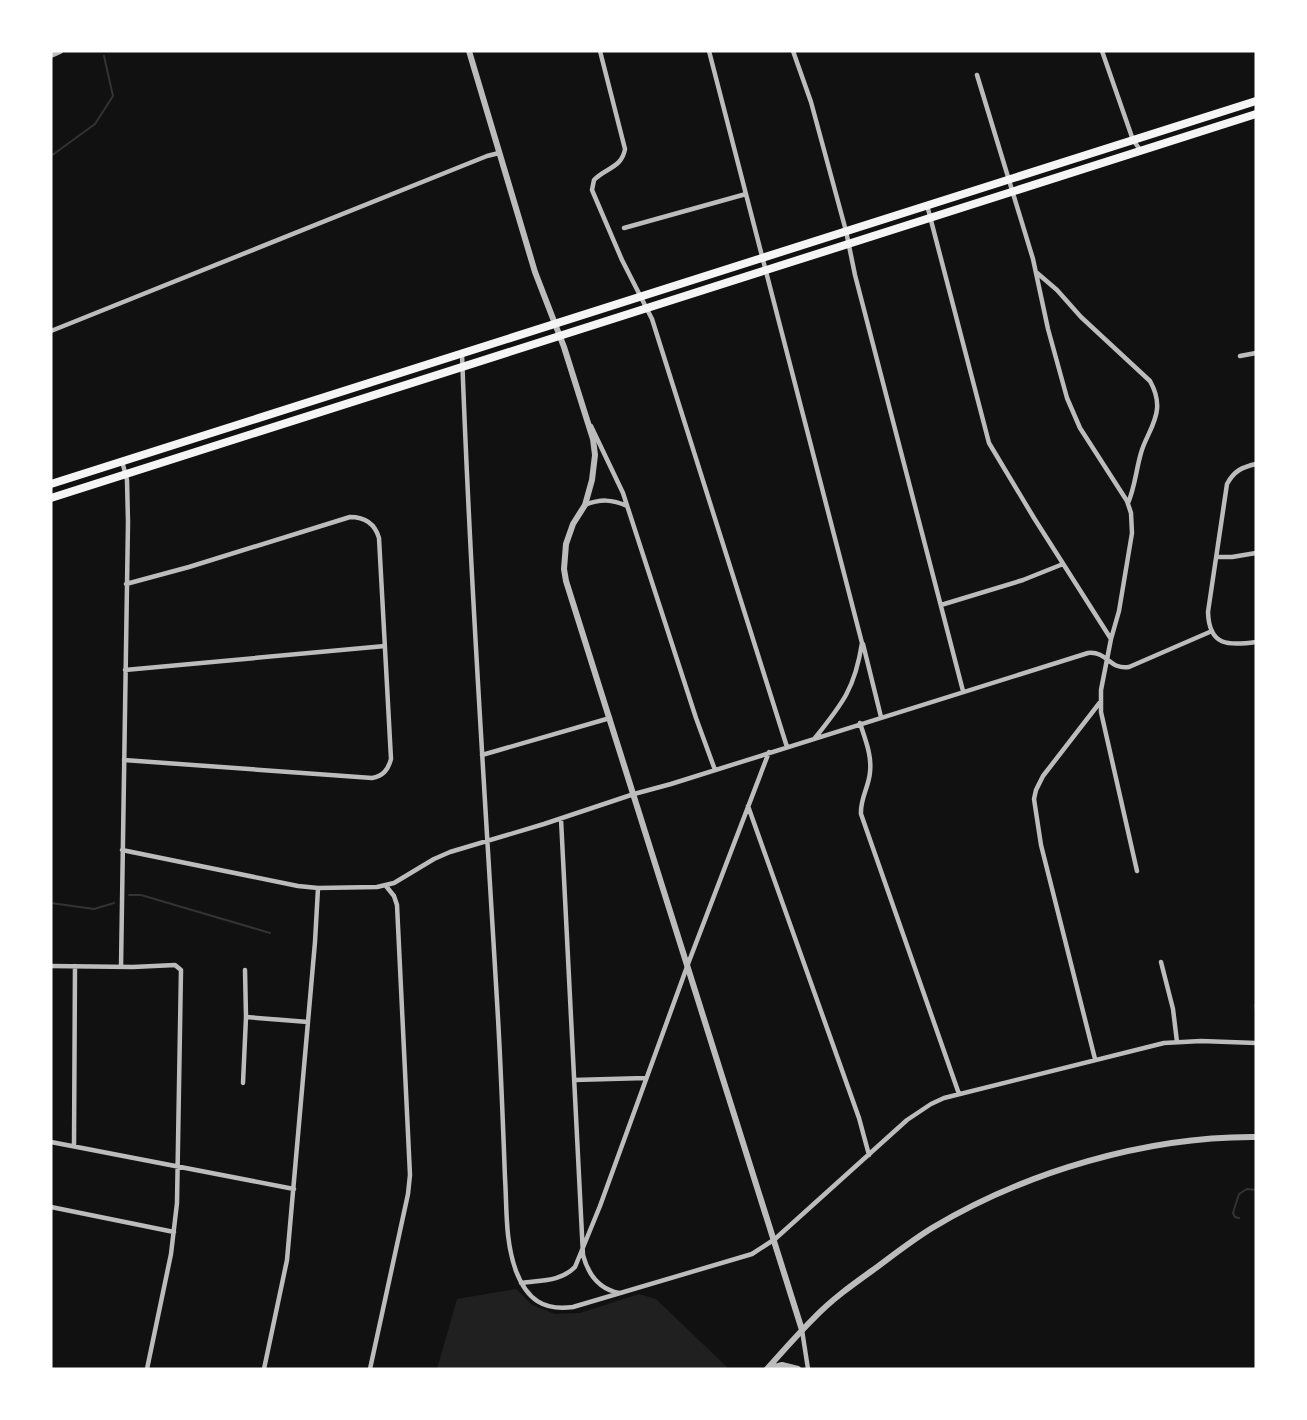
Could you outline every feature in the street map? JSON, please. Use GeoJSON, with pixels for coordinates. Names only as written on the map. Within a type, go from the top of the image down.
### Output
{"type":"FeatureCollection","features":[{"type":"Feature","properties":{"kind":"main road"},"geometry":{"type":"LineString","coordinates":[[51,484],[1256,100]]}},
{"type":"Feature","properties":{"kind":"main road"},"geometry":{"type":"LineString","coordinates":[[51,498],[1256,114]]}},
{"type":"Feature","properties":{"kind":"street"},"geometry":{"type":"LineString","coordinates":[[51,55],[60,51]]}},
{"type":"Feature","properties":{"kind":"street"},"geometry":{"type":"LineString","coordinates":[[469,51],[535,272],[560,336],[593,439],[594,466],[585,505],[569,533],[566,544],[564,569],[566,581],[775,1239],[802,1330],[808,1369]]}},
{"type":"Feature","properties":{"kind":"street"},"geometry":{"type":"LineString","coordinates":[[600,51],[625,149],[618,165],[597,176],[592,190],[639,297],[652,319],[787,747]]}},
{"type":"Feature","properties":{"kind":"street"},"geometry":{"type":"LineString","coordinates":[[709,51],[880,717]]}},
{"type":"Feature","properties":{"kind":"street"},"geometry":{"type":"LineString","coordinates":[[793,51],[812,102],[963,691]]}},
{"type":"Feature","properties":{"kind":"street"},"geometry":{"type":"LineString","coordinates":[[1102,51],[1133,140],[1141,151]]}},
{"type":"Feature","properties":{"kind":"street"},"geometry":{"type":"LineString","coordinates":[[977,75],[1010,179],[1072,413],[1128,503],[1132,533],[1119,611],[1106,658],[1101,701],[1137,871]]}},
{"type":"Feature","properties":{"kind":"street"},"geometry":{"type":"LineString","coordinates":[[51,331],[499,153]]}},
{"type":"Feature","properties":{"kind":"street"},"geometry":{"type":"LineString","coordinates":[[624,228],[746,194]]}},
{"type":"Feature","properties":{"kind":"street"},"geometry":{"type":"LineString","coordinates":[[927,205],[989,442],[1111,639]]}},
{"type":"Feature","properties":{"kind":"street"},"geometry":{"type":"LineString","coordinates":[[1036,272],[1150,381],[1154,389],[1158,407],[1156,417],[1141,452],[1134,487],[1128,503]]}},
{"type":"Feature","properties":{"kind":"street"},"geometry":{"type":"LineString","coordinates":[[1240,356],[1256,353]]}},
{"type":"Feature","properties":{"kind":"street"},"geometry":{"type":"LineString","coordinates":[[462,354],[507,1230],[512,1259],[521,1282],[532,1298],[560,1309],[592,1303],[757,1251],[775,1239],[918,1111],[944,1098],[1164,1043],[1218,1041],[1256,1043]]}},
{"type":"Feature","properties":{"kind":"street"},"geometry":{"type":"LineString","coordinates":[[587,418],[602,445],[627,506],[715,770]]}},
{"type":"Feature","properties":{"kind":"street"},"geometry":{"type":"LineString","coordinates":[[121,967],[128,522],[126,474],[122,461]]}},
{"type":"Feature","properties":{"kind":"street"},"geometry":{"type":"LineString","coordinates":[[1256,464],[1236,471],[1227,484],[1208,612],[1212,631],[1216,637],[1228,644],[1256,642]]}},
{"type":"Feature","properties":{"kind":"street"},"geometry":{"type":"LineString","coordinates":[[585,505],[593,501],[610,500],[627,506]]}},
{"type":"Feature","properties":{"kind":"street"},"geometry":{"type":"LineString","coordinates":[[124,760],[372,778],[387,770],[391,756],[380,543],[378,534],[370,522],[363,518],[350,517],[126,584]]}},
{"type":"Feature","properties":{"kind":"street"},"geometry":{"type":"LineString","coordinates":[[1216,557],[1256,553]]}},
{"type":"Feature","properties":{"kind":"street"},"geometry":{"type":"LineString","coordinates":[[941,605],[1063,564]]}},
{"type":"Feature","properties":{"kind":"street"},"geometry":{"type":"LineString","coordinates":[[122,850],[298,886],[318,888],[386,886],[434,859],[488,841],[1088,652],[1096,652],[1121,668],[1130,667],[1212,631]]}},
{"type":"Feature","properties":{"kind":"street"},"geometry":{"type":"LineString","coordinates":[[815,738],[847,696],[858,669],[862,643]]}},
{"type":"Feature","properties":{"kind":"street"},"geometry":{"type":"LineString","coordinates":[[125,670],[386,646]]}},
{"type":"Feature","properties":{"kind":"street"},"geometry":{"type":"LineString","coordinates":[[1095,1059],[1041,845],[1034,799],[1043,776],[1101,701]]}},
{"type":"Feature","properties":{"kind":"street"},"geometry":{"type":"LineString","coordinates":[[482,755],[610,718]]}},
{"type":"Feature","properties":{"kind":"street"},"geometry":{"type":"LineString","coordinates":[[860,723],[871,760],[861,814],[959,1094]]}},
{"type":"Feature","properties":{"kind":"street"},"geometry":{"type":"LineString","coordinates":[[521,1282],[563,1277],[575,1267],[769,752]]}},
{"type":"Feature","properties":{"kind":"street"},"geometry":{"type":"LineString","coordinates":[[748,806],[859,1118],[869,1155]]}},
{"type":"Feature","properties":{"kind":"street"},"geometry":{"type":"LineString","coordinates":[[561,819],[582,1249],[586,1264],[595,1279],[608,1290],[622,1293]]}},
{"type":"Feature","properties":{"kind":"street"},"geometry":{"type":"LineString","coordinates":[[370,1369],[408,1194],[410,1175],[397,905],[394,896],[386,886]]}},
{"type":"Feature","properties":{"kind":"street"},"geometry":{"type":"LineString","coordinates":[[264,1369],[287,1260],[318,888]]}},
{"type":"Feature","properties":{"kind":"street"},"geometry":{"type":"LineString","coordinates":[[1161,962],[1173,1009],[1177,1042]]}},
{"type":"Feature","properties":{"kind":"street"},"geometry":{"type":"LineString","coordinates":[[51,966],[175,965],[181,970],[178,1167],[174,1232],[147,1369]]}},
{"type":"Feature","properties":{"kind":"street"},"geometry":{"type":"LineString","coordinates":[[74,1146],[75,966]]}},
{"type":"Feature","properties":{"kind":"street"},"geometry":{"type":"LineString","coordinates":[[243,1083],[246,1017],[245,970]]}},
{"type":"Feature","properties":{"kind":"street"},"geometry":{"type":"LineString","coordinates":[[246,1017],[308,1022]]}},
{"type":"Feature","properties":{"kind":"street"},"geometry":{"type":"LineString","coordinates":[[574,1080],[646,1078]]}},
{"type":"Feature","properties":{"kind":"street"},"geometry":{"type":"LineString","coordinates":[[767,1369],[802,1330],[841,1294],[914,1240],[956,1215],[1034,1179],[1134,1150],[1256,1137]]}},
{"type":"Feature","properties":{"kind":"street"},"geometry":{"type":"LineString","coordinates":[[51,1142],[294,1189]]}},
{"type":"Feature","properties":{"kind":"street"},"geometry":{"type":"LineString","coordinates":[[51,1207],[174,1232]]}},
{"type":"Feature","properties":{"kind":"street"},"geometry":{"type":"LineString","coordinates":[[767,1369],[782,1365],[798,1369]]}},
{"type":"Feature","properties":{"kind":"shaded area"},"geometry":{"type":"Polygon","coordinates":[[[516,1289],[532,1305],[555,1314],[580,1313],[639,1294],[656,1299],[729,1369],[437,1369],[457,1299],[516,1289]]]}},
{"type":"Feature","properties":{"kind":"waterway"},"geometry":{"type":"LineString","coordinates":[[51,156],[95,124],[113,96],[104,56]]}},
{"type":"Feature","properties":{"kind":"waterway"},"geometry":{"type":"LineString","coordinates":[[129,895],[141,895],[270,933]]}},
{"type":"Feature","properties":{"kind":"waterway"},"geometry":{"type":"LineString","coordinates":[[51,903],[94,909],[114,903]]}},
{"type":"Feature","properties":{"kind":"waterway"},"geometry":{"type":"LineString","coordinates":[[1255,1005],[1256,1012]]}},
{"type":"Feature","properties":{"kind":"waterway"},"geometry":{"type":"LineString","coordinates":[[1239,1218],[1233,1213],[1239,1194],[1247,1189],[1256,1190]]}}]}
